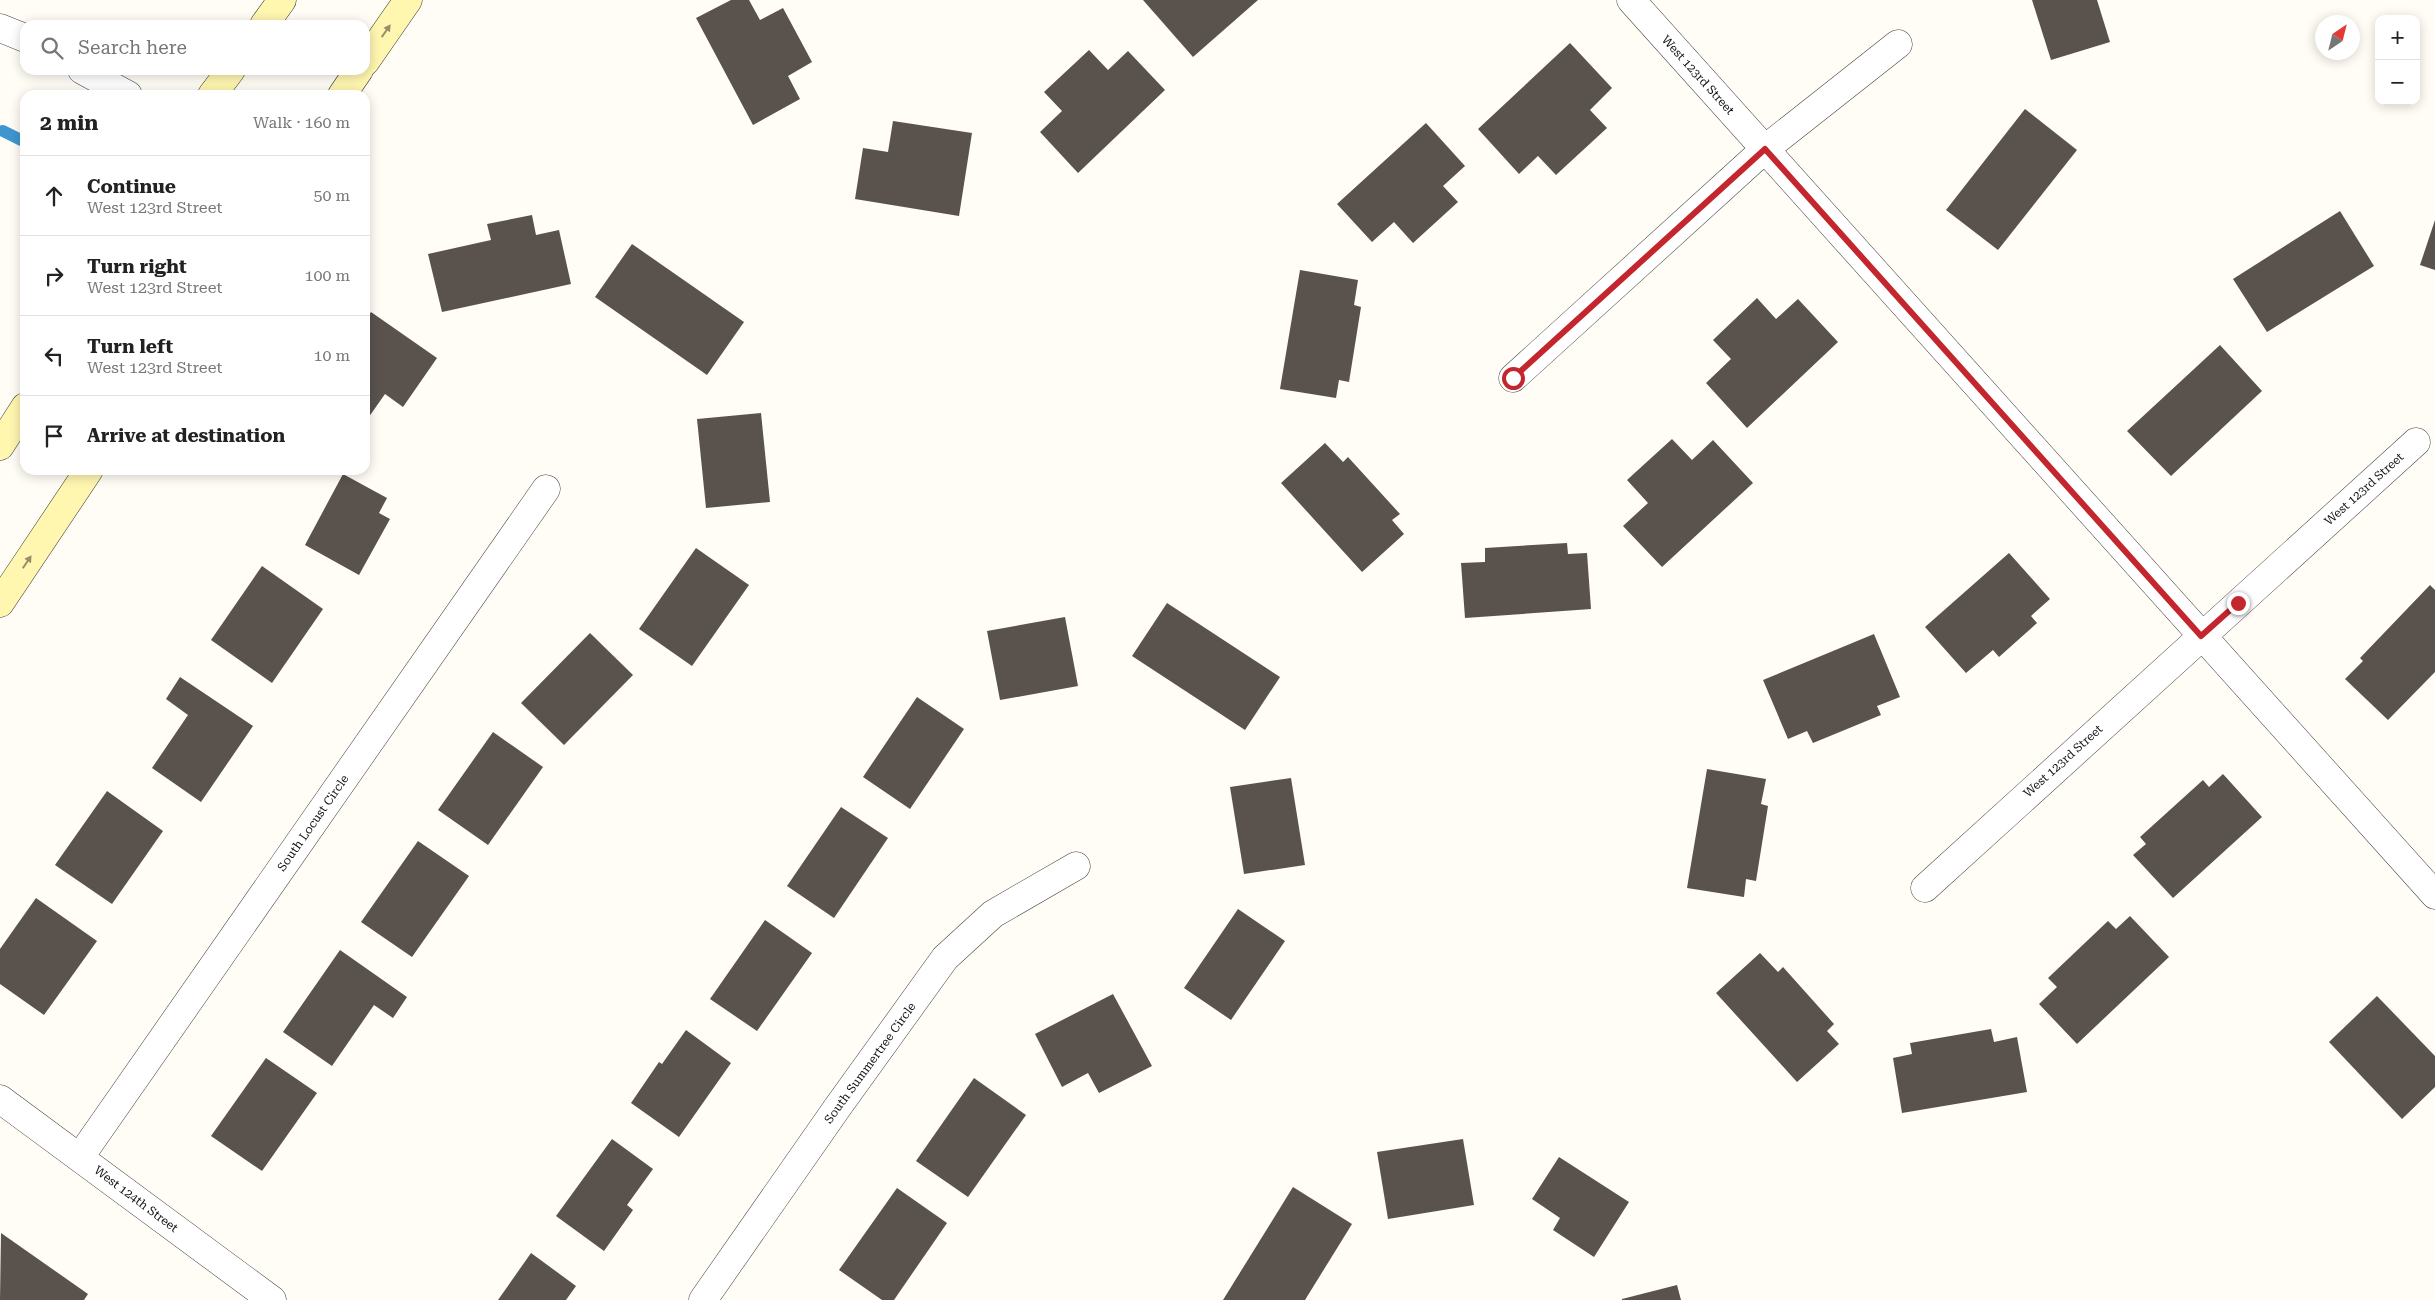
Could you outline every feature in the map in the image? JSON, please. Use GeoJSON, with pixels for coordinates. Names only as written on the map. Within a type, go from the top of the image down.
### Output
{"type":"FeatureCollection","features":[{"type":"Feature","properties":{"kind":"main road"},"geometry":{"type":"LineString","coordinates":[[268,20],[282,0]]}},
{"type":"Feature","properties":{"kind":"main road"},"geometry":{"type":"LineString","coordinates":[[370,55],[408,0]]}},
{"type":"Feature","properties":{"kind":"main road"},"geometry":{"type":"LineString","coordinates":[[216,90],[227,75]]}},
{"type":"Feature","properties":{"kind":"main road"},"geometry":{"type":"LineString","coordinates":[[346,90],[356,75]]}},
{"type":"Feature","properties":{"kind":"main road"},"geometry":{"type":"LineString","coordinates":[[0,446],[20,414]]}},
{"type":"Feature","properties":{"kind":"main road"},"geometry":{"type":"LineString","coordinates":[[0,603],[86,475]]}},
{"type":"Feature","properties":{"kind":"street","name":"West 123rd Street"},"geometry":{"type":"LineString","coordinates":[[1631,0],[2435,894]]}},
{"type":"Feature","properties":{"kind":"street"},"geometry":{"type":"LineString","coordinates":[[0,28],[20,36]]}},
{"type":"Feature","properties":{"kind":"street"},"geometry":{"type":"LineString","coordinates":[[1513,378],[1765,149],[1898,44]]}},
{"type":"Feature","properties":{"kind":"street"},"geometry":{"type":"LineString","coordinates":[[91,75],[119,90]]}},
{"type":"Feature","properties":{"kind":"street","name":"West 123rd Street"},"geometry":{"type":"LineString","coordinates":[[1925,888],[2416,442]]}},
{"type":"Feature","properties":{"kind":"street","name":"South Locust Circle"},"geometry":{"type":"LineString","coordinates":[[80,1157],[546,489]]}},
{"type":"Feature","properties":{"kind":"street","name":"South Summertree Circle"},"geometry":{"type":"LineString","coordinates":[[703,1300],[837,1108],[945,958],[993,914],[1076,866]]}},
{"type":"Feature","properties":{"kind":"street","name":"West 124th Street"},"geometry":{"type":"LineString","coordinates":[[0,1099],[272,1300]]}},
{"type":"Feature","properties":{"kind":"building"},"geometry":{"type":"Polygon","coordinates":[[[731,0],[749,0],[760,20],[783,8],[812,62],[788,76],[800,99],[753,125],[696,18],[731,0]]]}},
{"type":"Feature","properties":{"kind":"building"},"geometry":{"type":"Polygon","coordinates":[[[1143,0],[1258,0],[1193,57],[1143,0]]]}},
{"type":"Feature","properties":{"kind":"building"},"geometry":{"type":"Polygon","coordinates":[[[2032,0],[2097,0],[2110,42],[2051,60],[2032,0]]]}},
{"type":"Feature","properties":{"kind":"building"},"geometry":{"type":"Polygon","coordinates":[[[1570,43],[1612,88],[1590,110],[1607,128],[1556,175],[1538,156],[1519,174],[1478,129],[1570,43]]]}},
{"type":"Feature","properties":{"kind":"building"},"geometry":{"type":"Polygon","coordinates":[[[1089,50],[1108,70],[1128,51],[1165,90],[1078,173],[1040,132],[1062,111],[1044,92],[1089,50]]]}},
{"type":"Feature","properties":{"kind":"building"},"geometry":{"type":"Polygon","coordinates":[[[2025,109],[2077,150],[1998,250],[1946,210],[2025,109]]]}},
{"type":"Feature","properties":{"kind":"building"},"geometry":{"type":"Polygon","coordinates":[[[893,121],[972,133],[959,216],[855,199],[863,148],[888,152],[893,121]]]}},
{"type":"Feature","properties":{"kind":"building"},"geometry":{"type":"Polygon","coordinates":[[[1426,123],[1465,166],[1443,186],[1458,202],[1413,243],[1394,222],[1372,242],[1337,204],[1426,123]]]}},
{"type":"Feature","properties":{"kind":"building"},"geometry":{"type":"Polygon","coordinates":[[[2340,211],[2374,266],[2267,332],[2233,279],[2340,211]]]}},
{"type":"Feature","properties":{"kind":"building"},"geometry":{"type":"Polygon","coordinates":[[[532,215],[536,235],[559,230],[571,284],[442,312],[428,254],[491,240],[487,224],[532,215]]]}},
{"type":"Feature","properties":{"kind":"building"},"geometry":{"type":"Polygon","coordinates":[[[2435,220],[2435,270],[2420,265],[2435,220]]]}},
{"type":"Feature","properties":{"kind":"building"},"geometry":{"type":"Polygon","coordinates":[[[632,244],[744,322],[707,375],[595,297],[632,244]]]}},
{"type":"Feature","properties":{"kind":"building"},"geometry":{"type":"Polygon","coordinates":[[[1300,270],[1358,280],[1354,305],[1361,307],[1349,382],[1339,380],[1336,398],[1280,389],[1300,270]]]}},
{"type":"Feature","properties":{"kind":"building"},"geometry":{"type":"Polygon","coordinates":[[[1757,298],[1776,319],[1798,299],[1838,342],[1747,428],[1706,383],[1731,359],[1713,340],[1757,298]]]}},
{"type":"Feature","properties":{"kind":"building"},"geometry":{"type":"Polygon","coordinates":[[[371,312],[437,358],[403,407],[385,394],[370,415],[371,312]]]}},
{"type":"Feature","properties":{"kind":"building"},"geometry":{"type":"Polygon","coordinates":[[[2220,345],[2262,391],[2171,476],[2127,431],[2220,345]]]}},
{"type":"Feature","properties":{"kind":"building"},"geometry":{"type":"Polygon","coordinates":[[[761,413],[770,502],[706,508],[697,419],[761,413]]]}},
{"type":"Feature","properties":{"kind":"building"},"geometry":{"type":"Polygon","coordinates":[[[1672,439],[1692,460],[1713,440],[1753,483],[1662,567],[1623,526],[1648,503],[1627,480],[1672,439]]]}},
{"type":"Feature","properties":{"kind":"building"},"geometry":{"type":"Polygon","coordinates":[[[1325,443],[1343,462],[1348,457],[1400,514],[1392,520],[1404,534],[1362,572],[1281,483],[1325,443]]]}},
{"type":"Feature","properties":{"kind":"building"},"geometry":{"type":"Polygon","coordinates":[[[342,475],[387,498],[379,513],[390,519],[359,575],[305,545],[342,475]]]}},
{"type":"Feature","properties":{"kind":"building"},"geometry":{"type":"Polygon","coordinates":[[[1567,543],[1568,554],[1587,553],[1591,609],[1465,618],[1461,563],[1485,562],[1485,548],[1567,543]]]}},
{"type":"Feature","properties":{"kind":"building"},"geometry":{"type":"Polygon","coordinates":[[[696,548],[749,585],[692,666],[639,629],[696,548]]]}},
{"type":"Feature","properties":{"kind":"building"},"geometry":{"type":"Polygon","coordinates":[[[2009,553],[2050,599],[2031,616],[2037,623],[1999,657],[1993,650],[1966,673],[1925,627],[2009,553]]]}},
{"type":"Feature","properties":{"kind":"building"},"geometry":{"type":"Polygon","coordinates":[[[262,566],[323,609],[272,683],[211,640],[262,566]]]}},
{"type":"Feature","properties":{"kind":"building"},"geometry":{"type":"Polygon","coordinates":[[[2430,585],[2435,590],[2435,672],[2388,720],[2345,679],[2363,661],[2360,658],[2430,585]]]}},
{"type":"Feature","properties":{"kind":"building"},"geometry":{"type":"Polygon","coordinates":[[[1167,603],[1280,677],[1245,730],[1132,656],[1167,603]]]}},
{"type":"Feature","properties":{"kind":"building"},"geometry":{"type":"Polygon","coordinates":[[[1065,617],[1078,686],[1000,700],[987,631],[1065,617]]]}},
{"type":"Feature","properties":{"kind":"building"},"geometry":{"type":"Polygon","coordinates":[[[590,633],[633,675],[564,745],[521,703],[590,633]]]}},
{"type":"Feature","properties":{"kind":"building"},"geometry":{"type":"Polygon","coordinates":[[[1874,634],[1900,697],[1877,706],[1881,715],[1813,743],[1807,731],[1788,739],[1763,680],[1874,634]]]}},
{"type":"Feature","properties":{"kind":"building"},"geometry":{"type":"Polygon","coordinates":[[[180,677],[253,726],[201,802],[152,768],[188,715],[166,699],[180,677]]]}},
{"type":"Feature","properties":{"kind":"building"},"geometry":{"type":"Polygon","coordinates":[[[917,697],[964,729],[910,809],[863,777],[917,697]]]}},
{"type":"Feature","properties":{"kind":"building"},"geometry":{"type":"Polygon","coordinates":[[[493,732],[543,767],[488,845],[438,810],[493,732]]]}},
{"type":"Feature","properties":{"kind":"building"},"geometry":{"type":"Polygon","coordinates":[[[1707,769],[1766,779],[1761,804],[1768,806],[1756,881],[1746,879],[1744,897],[1687,888],[1707,769]]]}},
{"type":"Feature","properties":{"kind":"building"},"geometry":{"type":"Polygon","coordinates":[[[2223,774],[2262,817],[2173,898],[2133,855],[2146,844],[2140,837],[2203,780],[2209,787],[2223,774]]]}},
{"type":"Feature","properties":{"kind":"building"},"geometry":{"type":"Polygon","coordinates":[[[1291,778],[1305,865],[1244,874],[1230,787],[1291,778]]]}},
{"type":"Feature","properties":{"kind":"building"},"geometry":{"type":"Polygon","coordinates":[[[107,791],[163,831],[112,904],[55,865],[107,791]]]}},
{"type":"Feature","properties":{"kind":"building"},"geometry":{"type":"Polygon","coordinates":[[[841,807],[888,838],[834,918],[787,886],[841,807]]]}},
{"type":"Feature","properties":{"kind":"building"},"geometry":{"type":"Polygon","coordinates":[[[418,841],[469,876],[412,957],[361,922],[418,841]]]}},
{"type":"Feature","properties":{"kind":"building"},"geometry":{"type":"Polygon","coordinates":[[[36,898],[97,941],[44,1015],[0,984],[0,949],[36,898]]]}},
{"type":"Feature","properties":{"kind":"building"},"geometry":{"type":"Polygon","coordinates":[[[1238,909],[1285,941],[1231,1020],[1184,988],[1238,909]]]}},
{"type":"Feature","properties":{"kind":"building"},"geometry":{"type":"Polygon","coordinates":[[[2130,916],[2169,957],[2077,1044],[2039,1004],[2057,987],[2048,978],[2108,921],[2116,929],[2130,916]]]}},
{"type":"Feature","properties":{"kind":"building"},"geometry":{"type":"Polygon","coordinates":[[[765,920],[812,953],[757,1031],[710,999],[765,920]]]}},
{"type":"Feature","properties":{"kind":"building"},"geometry":{"type":"Polygon","coordinates":[[[340,950],[407,997],[393,1018],[374,1005],[332,1066],[283,1032],[340,950]]]}},
{"type":"Feature","properties":{"kind":"building"},"geometry":{"type":"Polygon","coordinates":[[[1760,953],[1778,972],[1783,967],[1834,1024],[1827,1031],[1839,1044],[1797,1082],[1716,993],[1760,953]]]}},
{"type":"Feature","properties":{"kind":"building"},"geometry":{"type":"Polygon","coordinates":[[[1113,994],[1152,1066],[1099,1093],[1088,1073],[1062,1087],[1035,1034],[1113,994]]]}},
{"type":"Feature","properties":{"kind":"building"},"geometry":{"type":"Polygon","coordinates":[[[2377,996],[2435,1056],[2435,1087],[2402,1119],[2329,1042],[2377,996]]]}},
{"type":"Feature","properties":{"kind":"building"},"geometry":{"type":"Polygon","coordinates":[[[1991,1029],[1994,1042],[2017,1037],[2027,1092],[1902,1113],[1893,1058],[1912,1054],[1910,1043],[1991,1029]]]}},
{"type":"Feature","properties":{"kind":"building"},"geometry":{"type":"Polygon","coordinates":[[[686,1030],[731,1063],[679,1137],[631,1103],[659,1062],[662,1064],[686,1030]]]}},
{"type":"Feature","properties":{"kind":"building"},"geometry":{"type":"Polygon","coordinates":[[[266,1058],[317,1093],[262,1171],[211,1136],[266,1058]]]}},
{"type":"Feature","properties":{"kind":"building"},"geometry":{"type":"Polygon","coordinates":[[[974,1078],[1026,1115],[968,1197],[916,1161],[974,1078]]]}},
{"type":"Feature","properties":{"kind":"building"},"geometry":{"type":"Polygon","coordinates":[[[612,1139],[653,1169],[627,1205],[633,1210],[604,1251],[556,1216],[612,1139]]]}},
{"type":"Feature","properties":{"kind":"building"},"geometry":{"type":"Polygon","coordinates":[[[1463,1139],[1474,1205],[1388,1219],[1377,1152],[1463,1139]]]}},
{"type":"Feature","properties":{"kind":"building"},"geometry":{"type":"Polygon","coordinates":[[[1559,1157],[1629,1202],[1594,1257],[1553,1230],[1560,1218],[1532,1199],[1559,1157]]]}},
{"type":"Feature","properties":{"kind":"building"},"geometry":{"type":"Polygon","coordinates":[[[1293,1187],[1352,1224],[1305,1300],[1223,1300],[1293,1187]]]}},
{"type":"Feature","properties":{"kind":"building"},"geometry":{"type":"Polygon","coordinates":[[[897,1188],[947,1223],[894,1300],[882,1300],[839,1270],[897,1188]]]}},
{"type":"Feature","properties":{"kind":"building"},"geometry":{"type":"Polygon","coordinates":[[[1,1233],[88,1294],[84,1300],[0,1300],[1,1233]]]}},
{"type":"Feature","properties":{"kind":"building"},"geometry":{"type":"Polygon","coordinates":[[[531,1253],[576,1286],[566,1300],[498,1300],[531,1253]]]}},
{"type":"Feature","properties":{"kind":"building"},"geometry":{"type":"Polygon","coordinates":[[[1677,1285],[1681,1300],[1622,1300],[1622,1299],[1677,1285]]]}},
{"type":"Feature","properties":{"kind":"waterway"},"geometry":{"type":"LineString","coordinates":[[3,131],[20,140]]}},
{"type":"Feature","properties":{"kind":"route"},"geometry":{"type":"LineString","coordinates":[[1513,378],[1765,149],[1827,215],[1857,252],[2201,636],[2238,603]]}}]}
